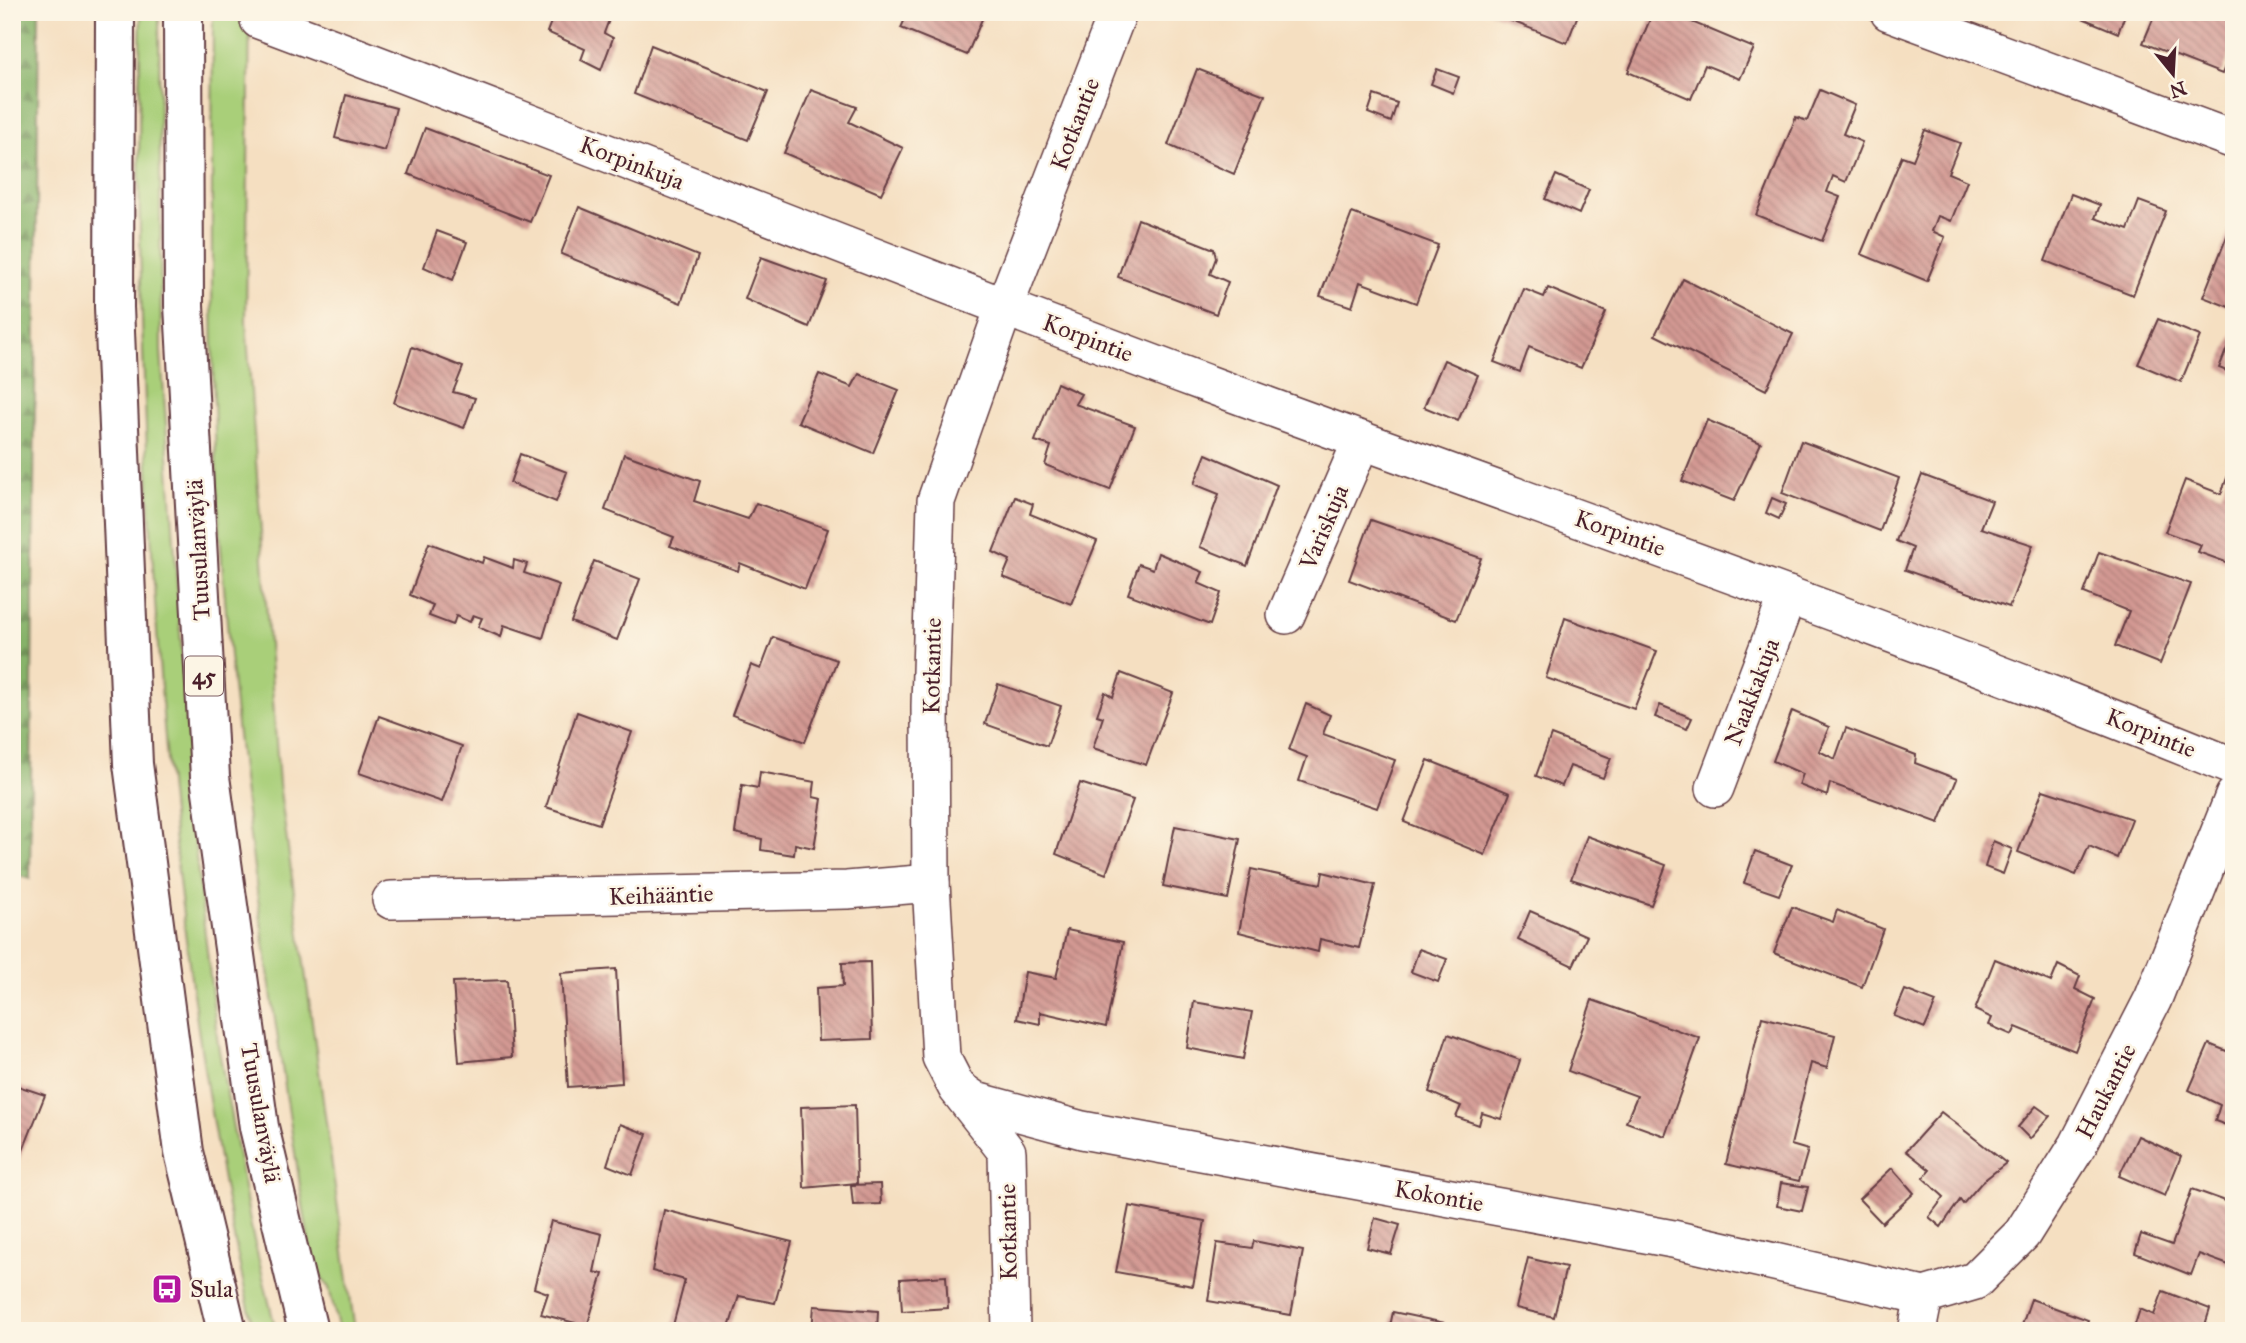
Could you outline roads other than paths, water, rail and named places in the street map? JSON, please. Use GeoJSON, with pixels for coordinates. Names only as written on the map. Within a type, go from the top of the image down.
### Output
{"type":"FeatureCollection","features":[{"type":"Feature","properties":{"kind":"main road"},"geometry":{"type":"LineString","coordinates":[[115,12],[114,307],[133,764],[184,1153],[227,1331]]}},
{"type":"Feature","properties":{"kind":"main road","name":"Tuusulanväylä"},"geometry":{"type":"LineString","coordinates":[[183,12],[184,305],[210,777],[259,1127],[308,1331]]}},
{"type":"Feature","properties":{"kind":"street","name":"Kotkantie"},"geometry":{"type":"LineString","coordinates":[[1011,1331],[1007,1152],[957,1088],[941,1057],[931,883],[930,706],[936,501],[1005,306],[1118,12]]}},
{"type":"Feature","properties":{"kind":"street"},"geometry":{"type":"LineString","coordinates":[[1889,12],[2234,140]]}},
{"type":"Feature","properties":{"kind":"street","name":"Korpinkuja"},"geometry":{"type":"LineString","coordinates":[[259,20],[1005,306]]}},
{"type":"Feature","properties":{"kind":"street","name":"Korpintie"},"geometry":{"type":"LineString","coordinates":[[1005,306],[1788,595],[2083,706],[2234,767]]}},
{"type":"Feature","properties":{"kind":"street","name":"Variskuja"},"geometry":{"type":"LineString","coordinates":[[1286,615],[1362,440]]}},
{"type":"Feature","properties":{"kind":"street","name":"Naakkakuja"},"geometry":{"type":"LineString","coordinates":[[1715,788],[1788,595]]}},
{"type":"Feature","properties":{"kind":"street","name":"Haukantie"},"geometry":{"type":"LineString","coordinates":[[1924,1296],[1975,1281],[2022,1234],[2078,1145],[2153,999],[2234,796]]}},
{"type":"Feature","properties":{"kind":"street","name":"Keihääntie"},"geometry":{"type":"LineString","coordinates":[[391,900],[847,890],[931,883]]}},
{"type":"Feature","properties":{"kind":"street","name":"Kokontie"},"geometry":{"type":"LineString","coordinates":[[957,1088],[976,1101],[1082,1130],[1673,1239],[1924,1296]]}},
{"type":"Feature","properties":{"kind":"street"},"geometry":{"type":"LineString","coordinates":[[1917,1331],[1924,1296]]}},
{"type":"Feature","properties":{"kind":"place","name":"Sula"},"geometry":{"type":"Point","coordinates":[167,1289]}}]}
